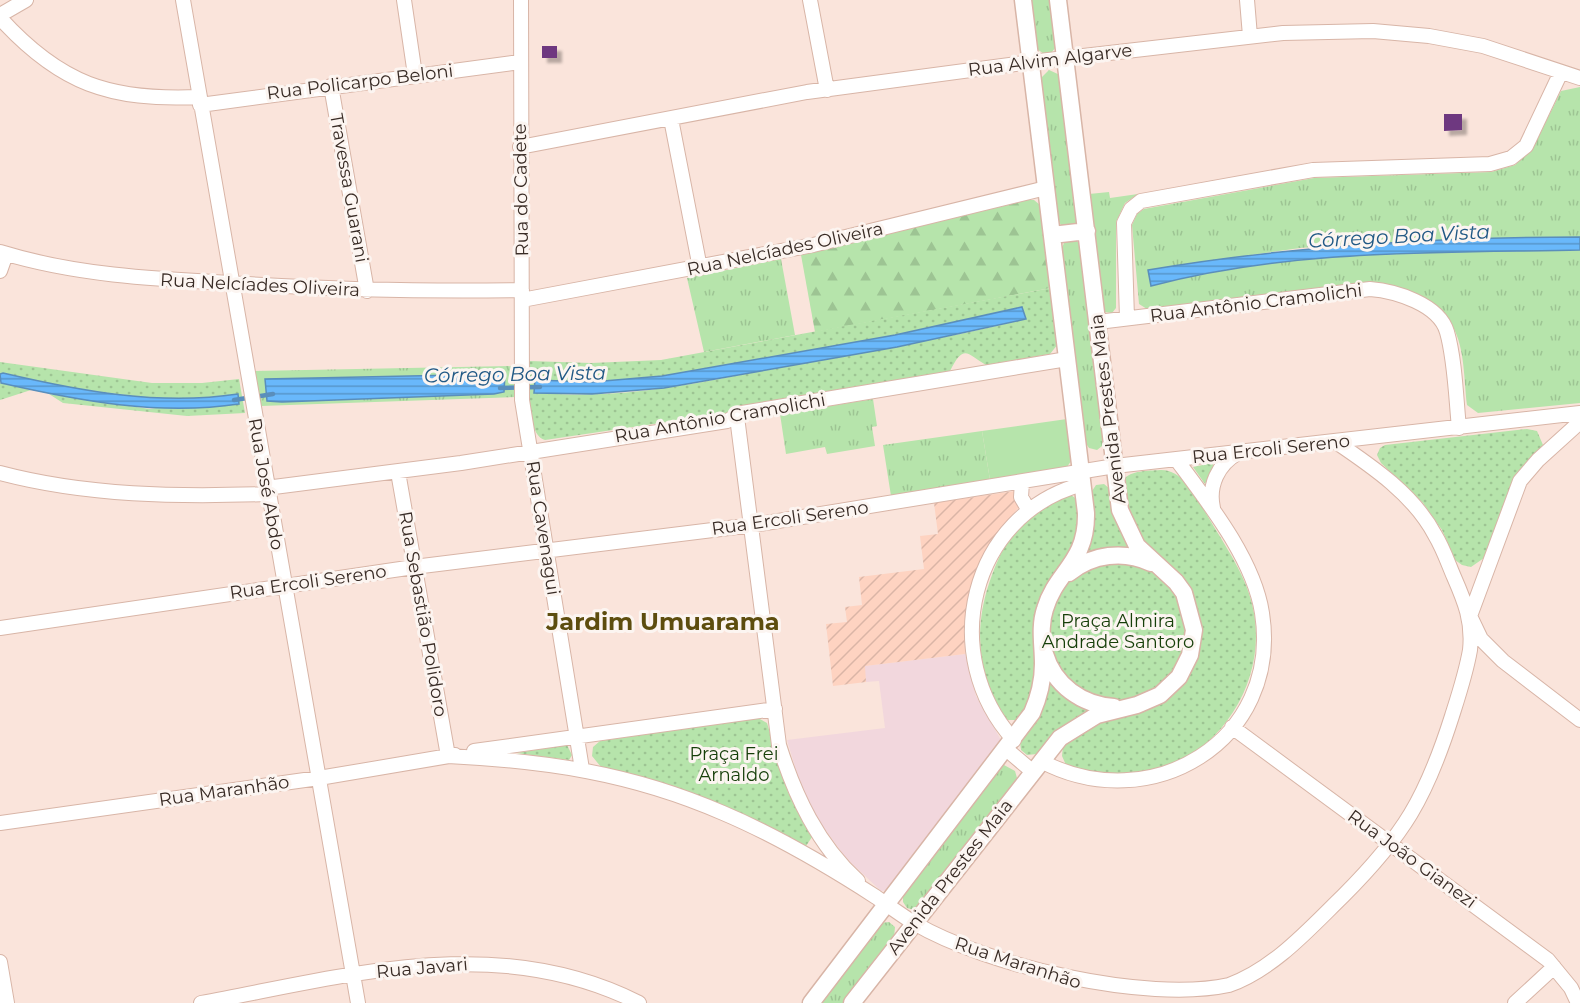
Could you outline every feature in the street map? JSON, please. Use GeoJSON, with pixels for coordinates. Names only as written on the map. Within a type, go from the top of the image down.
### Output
{"type":"FeatureCollection","features":[{"type":"Feature","properties":{"kind":"street"},"geometry":{"type":"LineString","coordinates":[[0,16],[26,0]]}},
{"type":"Feature","properties":{"kind":"street","name":"Rua José Abdo"},"geometry":{"type":"LineString","coordinates":[[183,0],[266,491],[358,1003]]}},
{"type":"Feature","properties":{"kind":"street"},"geometry":{"type":"LineString","coordinates":[[404,0],[415,75]]}},
{"type":"Feature","properties":{"kind":"street","name":"Rua do Cadete"},"geometry":{"type":"LineString","coordinates":[[520,0],[523,386]]}},
{"type":"Feature","properties":{"kind":"street"},"geometry":{"type":"LineString","coordinates":[[810,0],[827,90]]}},
{"type":"Feature","properties":{"kind":"street","name":"Avenida Prestes Maia"},"geometry":{"type":"LineString","coordinates":[[811,1003],[882,902],[1025,726],[1038,700],[1043,664],[1044,609],[1052,592],[1078,554],[1085,530],[1082,478],[1023,0]]}},
{"type":"Feature","properties":{"kind":"street","name":"Avenida Prestes Maia"},"geometry":{"type":"LineString","coordinates":[[852,1003],[1036,766],[1072,728],[1097,715],[1149,701],[1170,687],[1185,667],[1193,642],[1193,617],[1184,593],[1167,573],[1155,565],[1137,546],[1124,521],[1118,499],[1058,0]]}},
{"type":"Feature","properties":{"kind":"street"},"geometry":{"type":"LineString","coordinates":[[1247,0],[1250,36]]}},
{"type":"Feature","properties":{"kind":"street","name":"Rua Policarpo Beloni"},"geometry":{"type":"LineString","coordinates":[[0,16],[45,61],[91,85],[147,98],[200,101],[520,62]]}},
{"type":"Feature","properties":{"kind":"street","name":"Rua Alvim Algarve"},"geometry":{"type":"LineString","coordinates":[[520,147],[827,90],[1030,62],[1250,36],[1344,31],[1429,36],[1483,46],[1580,78]]}},
{"type":"Feature","properties":{"kind":"street"},"geometry":{"type":"LineString","coordinates":[[1127,318],[1124,223],[1131,208],[1141,201],[1312,170],[1490,165],[1511,158],[1526,146],[1561,72]]}},
{"type":"Feature","properties":{"kind":"street","name":"Travessa Guarani"},"geometry":{"type":"LineString","coordinates":[[331,86],[367,291]]}},
{"type":"Feature","properties":{"kind":"street"},"geometry":{"type":"LineString","coordinates":[[671,119],[700,268]]}},
{"type":"Feature","properties":{"kind":"street","name":"Rua Nelcíades Oliveira"},"geometry":{"type":"LineString","coordinates":[[3,253],[109,274],[367,291],[522,295],[700,268],[813,245],[1046,188]]}},
{"type":"Feature","properties":{"kind":"street"},"geometry":{"type":"LineString","coordinates":[[1052,235],[1087,231]]}},
{"type":"Feature","properties":{"kind":"street"},"geometry":{"type":"LineString","coordinates":[[0,271],[3,253]]}},
{"type":"Feature","properties":{"kind":"street","name":"Rua Antônio Cramolichi"},"geometry":{"type":"LineString","coordinates":[[1098,322],[1370,289],[1396,293],[1430,311],[1447,330],[1460,428]]}},
{"type":"Feature","properties":{"kind":"street","name":"Rua Antônio Cramolichi"},"geometry":{"type":"LineString","coordinates":[[0,473],[44,482],[123,493],[207,496],[266,491],[737,417],[742,413],[1067,359]]}},
{"type":"Feature","properties":{"kind":"street","name":"Rua Cavenagui"},"geometry":{"type":"LineString","coordinates":[[523,386],[530,451],[582,769]]}},
{"type":"Feature","properties":{"kind":"street","name":"Rua Ercoli Sereno"},"geometry":{"type":"LineString","coordinates":[[0,628],[414,567],[753,525],[1022,482],[1082,478],[1115,466],[1580,413]]}},
{"type":"Feature","properties":{"kind":"street"},"geometry":{"type":"LineString","coordinates":[[737,417],[753,525],[779,745],[787,771],[815,829],[840,862],[882,902]]}},
{"type":"Feature","properties":{"kind":"street"},"geometry":{"type":"LineString","coordinates":[[1580,422],[1533,465],[1520,481],[1470,616],[1481,639],[1503,662],[1580,720]]}},
{"type":"Feature","properties":{"kind":"street","name":"Rua Maranhão"},"geometry":{"type":"LineString","coordinates":[[448,756],[516,759],[582,769],[635,782],[696,802],[748,824],[914,923],[979,953],[1094,987],[1138,995],[1201,997],[1230,985],[1286,949],[1364,876],[1391,844],[1416,808],[1435,768],[1467,665],[1470,616],[1435,534],[1417,508],[1381,474],[1336,442]]}},
{"type":"Feature","properties":{"kind":"street"},"geometry":{"type":"LineString","coordinates":[[1217,517],[1212,501],[1213,483],[1224,463],[1243,451]]}},
{"type":"Feature","properties":{"kind":"street"},"geometry":{"type":"LineString","coordinates":[[1082,478],[1028,509],[1004,534],[993,553],[978,589],[971,624],[972,659],[982,693],[1010,745],[1036,766],[1090,780],[1118,782],[1144,780],[1192,762],[1214,746],[1233,727],[1257,682],[1264,631],[1260,605],[1252,580],[1217,517],[1176,459]]}},
{"type":"Feature","properties":{"kind":"street","name":"Rua Sebastião Polidoro"},"geometry":{"type":"LineString","coordinates":[[398,472],[448,756]]}},
{"type":"Feature","properties":{"kind":"street"},"geometry":{"type":"LineString","coordinates":[[1022,482],[1021,497],[1028,509]]}},
{"type":"Feature","properties":{"kind":"street"},"geometry":{"type":"LineString","coordinates":[[1064,577],[1084,563],[1108,556],[1134,557],[1155,565]]}},
{"type":"Feature","properties":{"kind":"street"},"geometry":{"type":"LineString","coordinates":[[1042,647],[1051,670],[1067,689],[1088,702],[1122,707]]}},
{"type":"Feature","properties":{"kind":"street","name":"Rua Maranhão"},"geometry":{"type":"LineString","coordinates":[[0,823],[319,778],[448,756],[775,709]]}},
{"type":"Feature","properties":{"kind":"street","name":"Rua João Gianezi"},"geometry":{"type":"LineString","coordinates":[[1233,727],[1554,967],[1577,994]]}},
{"type":"Feature","properties":{"kind":"street"},"geometry":{"type":"LineString","coordinates":[[790,847],[803,849],[810,847],[815,829]]}},
{"type":"Feature","properties":{"kind":"street"},"geometry":{"type":"LineString","coordinates":[[0,962],[7,1003]]}},
{"type":"Feature","properties":{"kind":"street","name":"Rua Javari"},"geometry":{"type":"LineString","coordinates":[[201,1003],[353,975],[438,964],[519,965],[582,979],[639,1003]]}},
{"type":"Feature","properties":{"kind":"street"},"geometry":{"type":"LineString","coordinates":[[1515,1003],[1554,967]]}},
{"type":"Feature","properties":{"kind":"shaded area"},"geometry":{"type":"Polygon","coordinates":[[[1015,491],[1019,507],[990,543],[972,587],[964,623],[965,654],[865,666],[866,682],[833,686],[826,624],[847,622],[845,607],[862,605],[859,577],[924,569],[920,536],[938,534],[934,503],[1015,491]]]}},
{"type":"Feature","properties":{"kind":"shaded area"},"geometry":{"type":"Polygon","coordinates":[[[965,654],[976,696],[1001,740],[888,890],[881,891],[845,857],[819,821],[801,787],[787,740],[885,728],[879,681],[866,682],[864,666],[965,654]]]}},
{"type":"Feature","properties":{"kind":"green space"},"geometry":{"type":"Polygon","coordinates":[[[1030,0],[1051,0],[1056,47],[1051,53],[1044,54],[1037,49],[1030,0]]]}},
{"type":"Feature","properties":{"kind":"green space"},"geometry":{"type":"Polygon","coordinates":[[[1049,70],[1060,75],[1078,222],[1076,225],[1062,227],[1058,220],[1041,78],[1049,70]]]}},
{"type":"Feature","properties":{"kind":"green space"},"geometry":{"type":"Polygon","coordinates":[[[1580,87],[1580,237],[1363,243],[1300,248],[1148,270],[1151,286],[1203,274],[1310,259],[1418,253],[1580,250],[1580,403],[1478,413],[1467,405],[1460,345],[1446,317],[1438,308],[1417,295],[1382,284],[1370,283],[1147,309],[1139,304],[1132,225],[1137,214],[1144,209],[1314,178],[1491,172],[1515,165],[1532,150],[1561,91],[1580,87]]]}},
{"type":"Feature","properties":{"kind":"green space"},"geometry":{"type":"Polygon","coordinates":[[[1109,192],[1110,198],[1138,194],[1125,203],[1116,222],[1116,308],[1112,313],[1104,312],[1089,194],[1109,192]]]}},
{"type":"Feature","properties":{"kind":"green space"},"geometry":{"type":"Polygon","coordinates":[[[1034,200],[1040,205],[1051,288],[815,332],[801,255],[1034,200]]]}},
{"type":"Feature","properties":{"kind":"green space"},"geometry":{"type":"Polygon","coordinates":[[[1074,239],[1081,244],[1106,443],[1097,450],[1089,448],[1085,442],[1061,250],[1064,243],[1074,239]]]}},
{"type":"Feature","properties":{"kind":"green space"},"geometry":{"type":"Polygon","coordinates":[[[781,259],[795,335],[704,352],[687,278],[781,259]]]}},
{"type":"Feature","properties":{"kind":"green space"},"geometry":{"type":"Polygon","coordinates":[[[1051,288],[1058,344],[1050,354],[986,365],[966,353],[959,357],[950,371],[740,406],[728,413],[545,440],[534,428],[529,393],[529,361],[591,363],[661,360],[1051,288]],[[1022,307],[895,335],[662,376],[592,382],[535,380],[534,392],[598,394],[662,388],[937,339],[1025,319],[1022,307]]]}},
{"type":"Feature","properties":{"kind":"green space"},"geometry":{"type":"Polygon","coordinates":[[[0,362],[152,383],[202,383],[239,379],[245,413],[187,416],[63,403],[49,394],[150,409],[237,394],[203,398],[151,398],[83,390],[0,374],[0,362]]]}},
{"type":"Feature","properties":{"kind":"green space"},"geometry":{"type":"Polygon","coordinates":[[[516,366],[516,397],[261,406],[254,371],[516,366]],[[504,374],[265,380],[282,402],[504,392],[504,374]]]}},
{"type":"Feature","properties":{"kind":"green space"},"geometry":{"type":"Polygon","coordinates":[[[1,383],[31,390],[0,400],[1,383]]]}},
{"type":"Feature","properties":{"kind":"green space"},"geometry":{"type":"Polygon","coordinates":[[[873,399],[877,426],[872,427],[875,446],[827,454],[825,447],[786,454],[780,414],[873,399]]]}},
{"type":"Feature","properties":{"kind":"green space"},"geometry":{"type":"Polygon","coordinates":[[[1067,419],[1071,461],[1067,467],[990,480],[982,431],[1067,419]]]}},
{"type":"Feature","properties":{"kind":"green space"},"geometry":{"type":"Polygon","coordinates":[[[1527,429],[1537,431],[1543,445],[1514,478],[1484,558],[1471,567],[1455,560],[1442,530],[1423,503],[1381,463],[1377,455],[1380,448],[1385,445],[1527,429]]]}},
{"type":"Feature","properties":{"kind":"green space"},"geometry":{"type":"Polygon","coordinates":[[[982,431],[990,480],[891,496],[883,445],[982,431]]]}},
{"type":"Feature","properties":{"kind":"green space"},"geometry":{"type":"Polygon","coordinates":[[[1212,463],[1214,466],[1205,484],[1193,467],[1212,463]]]}},
{"type":"Feature","properties":{"kind":"green space"},"geometry":{"type":"Polygon","coordinates":[[[1160,470],[1176,474],[1188,485],[1228,550],[1247,587],[1254,613],[1256,643],[1251,672],[1241,699],[1225,723],[1205,744],[1181,760],[1154,771],[1125,775],[1095,772],[1066,765],[1062,756],[1063,746],[1087,726],[1151,706],[1200,630],[1130,519],[1123,480],[1135,473],[1160,470]]]}},
{"type":"Feature","properties":{"kind":"green space"},"geometry":{"type":"Polygon","coordinates":[[[1104,484],[1110,489],[1133,551],[1085,556],[1092,491],[1096,485],[1104,484]]]}},
{"type":"Feature","properties":{"kind":"green space"},"geometry":{"type":"Polygon","coordinates":[[[1071,495],[1078,500],[1079,529],[1037,648],[1032,699],[1018,720],[1006,720],[988,685],[983,668],[980,631],[986,594],[1000,556],[1019,527],[1037,512],[1071,495]]]}},
{"type":"Feature","properties":{"kind":"green space","name":"Praça Almira Andrade Santoro"},"geometry":{"type":"Polygon","coordinates":[[[1117,562],[1144,567],[1156,573],[1166,582],[1175,592],[1181,604],[1186,631],[1181,658],[1175,670],[1166,680],[1156,689],[1144,695],[1117,700],[1090,695],[1078,689],[1068,680],[1059,670],[1053,658],[1048,631],[1053,604],[1059,592],[1068,582],[1078,573],[1090,567],[1117,562]]]}},
{"type":"Feature","properties":{"kind":"green space"},"geometry":{"type":"Polygon","coordinates":[[[1049,682],[1087,711],[1037,754],[1027,755],[1021,750],[1020,742],[1049,682]]]}},
{"type":"Feature","properties":{"kind":"green space","name":"Praça Frei Arnaldo"},"geometry":{"type":"Polygon","coordinates":[[[758,718],[767,723],[788,792],[812,837],[806,846],[698,796],[601,767],[592,756],[593,747],[600,741],[758,718]]]}},
{"type":"Feature","properties":{"kind":"green space"},"geometry":{"type":"Polygon","coordinates":[[[567,745],[572,755],[569,760],[516,753],[567,745]]]}},
{"type":"Feature","properties":{"kind":"green space"},"geometry":{"type":"Polygon","coordinates":[[[1004,765],[1015,771],[1017,778],[921,906],[914,910],[907,908],[903,902],[903,896],[1000,766],[1004,765]]]}},
{"type":"Feature","properties":{"kind":"green space"},"geometry":{"type":"Polygon","coordinates":[[[889,922],[895,927],[894,938],[843,1003],[818,1003],[881,923],[889,922]]]}},
{"type":"Feature","properties":{"kind":"water"},"geometry":{"type":"Polygon","coordinates":[[[1580,237],[1580,250],[1418,253],[1310,259],[1203,274],[1151,286],[1148,270],[1255,255],[1363,244],[1580,237]]]}},
{"type":"Feature","properties":{"kind":"water"},"geometry":{"type":"Polygon","coordinates":[[[1022,307],[1026,319],[897,347],[664,388],[592,394],[534,393],[535,380],[592,382],[662,376],[895,335],[1022,307]]]}},
{"type":"Feature","properties":{"kind":"water"},"geometry":{"type":"Polygon","coordinates":[[[0,374],[61,386],[120,395],[179,398],[238,394],[239,404],[179,408],[120,405],[60,396],[1,383],[0,374]]]}},
{"type":"Feature","properties":{"kind":"water"},"geometry":{"type":"Polygon","coordinates":[[[505,374],[504,392],[494,394],[282,402],[267,401],[265,379],[505,374]]]}},
{"type":"Feature","properties":{"kind":"building"},"geometry":{"type":"Polygon","coordinates":[[[542,46],[557,46],[557,58],[542,58],[542,46]]]}},
{"type":"Feature","properties":{"kind":"building"},"geometry":{"type":"Polygon","coordinates":[[[1444,114],[1462,114],[1462,130],[1444,131],[1444,114]]]}},
{"type":"Feature","properties":{"kind":"waterway","name":"Córrego Boa Vista"},"geometry":{"type":"LineString","coordinates":[[500,388],[540,387]]}},
{"type":"Feature","properties":{"kind":"waterway","name":"Córrego Boa Vista"},"geometry":{"type":"LineString","coordinates":[[234,400],[273,394]]}},
{"type":"Feature","properties":{"kind":"district","name":"Jardim Umuarama"},"geometry":{"type":"Point","coordinates":[663,621]}}]}
